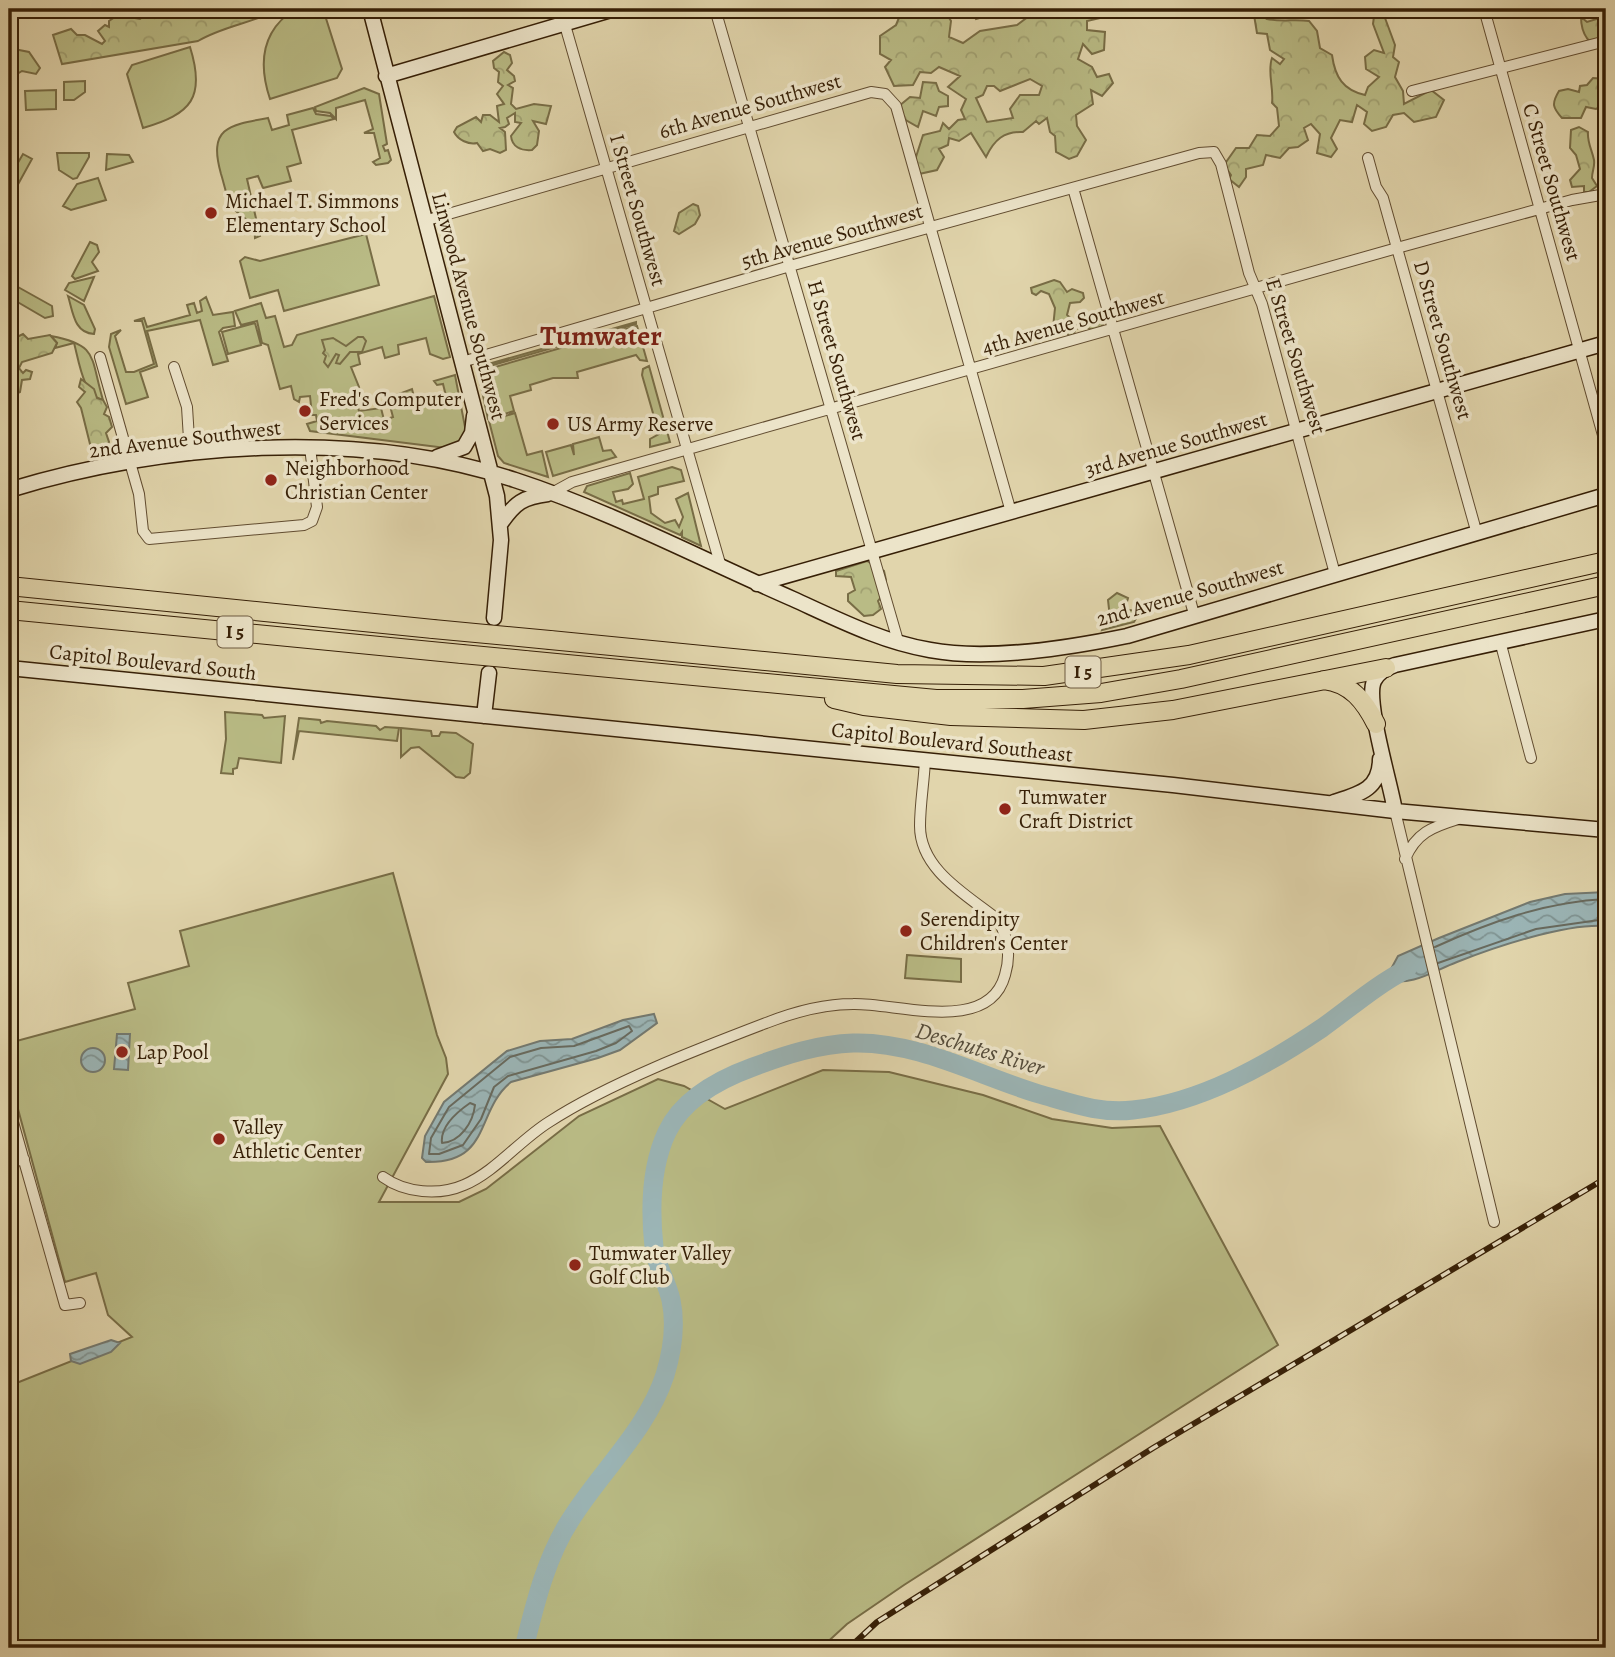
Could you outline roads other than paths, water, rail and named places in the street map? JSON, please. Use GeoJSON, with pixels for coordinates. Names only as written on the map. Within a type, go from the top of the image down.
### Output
{"type":"FeatureCollection","features":[{"type":"Feature","properties":{"kind":"highway","name":"I 5"},"geometry":{"type":"LineString","coordinates":[[9,586],[897,674],[1044,676],[1118,668],[1189,655],[1583,567],[1606,559]]}},
{"type":"Feature","properties":{"kind":"highway","name":"I 5"},"geometry":{"type":"LineString","coordinates":[[9,610],[773,685],[958,700],[1023,699],[1101,693],[1181,679],[1606,585]]}},
{"type":"Feature","properties":{"kind":"highway"},"geometry":{"type":"LineString","coordinates":[[773,685],[864,706],[951,716],[1037,721],[1128,717],[1387,668]]}},
{"type":"Feature","properties":{"kind":"highway"},"geometry":{"type":"LineString","coordinates":[[1317,680],[1340,683],[1350,689],[1362,700],[1376,724]]}},
{"type":"Feature","properties":{"kind":"street","name":"Linwood Avenue Southwest"},"geometry":{"type":"LineString","coordinates":[[370,9],[492,473],[501,523],[494,618]]}},
{"type":"Feature","properties":{"kind":"street"},"geometry":{"type":"LineString","coordinates":[[386,76],[614,9]]}},
{"type":"Feature","properties":{"kind":"street","name":"H Street Southwest"},"geometry":{"type":"LineString","coordinates":[[715,9],[898,641]]}},
{"type":"Feature","properties":{"kind":"street","name":"C Street Southwest"},"geometry":{"type":"LineString","coordinates":[[1484,9],[1606,446]]}},
{"type":"Feature","properties":{"kind":"street","name":"I Street Southwest"},"geometry":{"type":"LineString","coordinates":[[565,25],[721,567]]}},
{"type":"Feature","properties":{"kind":"street"},"geometry":{"type":"LineString","coordinates":[[1412,91],[1606,41]]}},
{"type":"Feature","properties":{"kind":"street","name":"6th Avenue Southwest"},"geometry":{"type":"LineString","coordinates":[[424,221],[871,92],[885,94],[896,106],[929,229]]}},
{"type":"Feature","properties":{"kind":"street","name":"5th Avenue Southwest"},"geometry":{"type":"LineString","coordinates":[[463,362],[790,266],[1199,153],[1214,152]]}},
{"type":"Feature","properties":{"kind":"street","name":"E Street Southwest"},"geometry":{"type":"LineString","coordinates":[[1214,152],[1221,164],[1249,273],[1256,289],[1335,574]]}},
{"type":"Feature","properties":{"kind":"street","name":"D Street Southwest"},"geometry":{"type":"LineString","coordinates":[[1368,158],[1397,248],[1477,534]]}},
{"type":"Feature","properties":{"kind":"street"},"geometry":{"type":"LineString","coordinates":[[1073,188],[1194,614]]}},
{"type":"Feature","properties":{"kind":"street","name":"4th Avenue Southwest"},"geometry":{"type":"LineString","coordinates":[[552,493],[572,482],[688,452],[1397,248],[1606,194]]}},
{"type":"Feature","properties":{"kind":"street"},"geometry":{"type":"LineString","coordinates":[[929,229],[1011,512]]}},
{"type":"Feature","properties":{"kind":"street","name":"3rd Avenue Southwest"},"geometry":{"type":"LineString","coordinates":[[757,584],[1606,343]]}},
{"type":"Feature","properties":{"kind":"street"},"geometry":{"type":"LineString","coordinates":[[100,357],[139,494],[144,531],[149,539],[304,525],[312,521],[317,506],[310,447]]}},
{"type":"Feature","properties":{"kind":"street"},"geometry":{"type":"LineString","coordinates":[[174,366],[187,407],[190,455]]}},
{"type":"Feature","properties":{"kind":"street"},"geometry":{"type":"LineString","coordinates":[[432,458],[464,447],[472,433],[475,411]]}},
{"type":"Feature","properties":{"kind":"street","name":"2nd Avenue Southwest"},"geometry":{"type":"LineString","coordinates":[[9,490],[130,464],[190,455],[310,447],[380,451],[432,458],[492,473],[552,493],[863,630],[929,650],[966,653],[1023,650],[1127,636],[1194,614],[1606,495]]}},
{"type":"Feature","properties":{"kind":"street"},"geometry":{"type":"LineString","coordinates":[[501,523],[516,503],[527,496],[552,493]]}},
{"type":"Feature","properties":{"kind":"street"},"geometry":{"type":"LineString","coordinates":[[1494,1222],[1405,859],[1372,705],[1373,683],[1387,668],[1606,619]]}},
{"type":"Feature","properties":{"kind":"street"},"geometry":{"type":"LineString","coordinates":[[1500,641],[1531,758]]}},
{"type":"Feature","properties":{"kind":"street","name":"Capitol Boulevard South"},"geometry":{"type":"LineString","coordinates":[[9,668],[293,697]]}},
{"type":"Feature","properties":{"kind":"street"},"geometry":{"type":"LineString","coordinates":[[484,716],[489,673]]}},
{"type":"Feature","properties":{"kind":"street","name":"Capitol Boulevard Southeast"},"geometry":{"type":"LineString","coordinates":[[293,697],[1186,786],[1462,818],[1606,830]]}},
{"type":"Feature","properties":{"kind":"street"},"geometry":{"type":"LineString","coordinates":[[1327,804],[1357,795],[1373,786],[1380,769],[1381,743]]}},
{"type":"Feature","properties":{"kind":"street"},"geometry":{"type":"LineString","coordinates":[[383,1177],[416,1190],[444,1190],[464,1185],[549,1121],[571,1109],[786,1015],[830,1005],[853,1004],[956,1012],[982,1004],[996,994],[1003,981],[1009,956],[1004,930],[997,919],[934,867],[922,845],[920,825],[926,760]]}},
{"type":"Feature","properties":{"kind":"street"},"geometry":{"type":"LineString","coordinates":[[1405,859],[1411,846],[1426,830],[1462,818]]}},
{"type":"Feature","properties":{"kind":"street"},"geometry":{"type":"LineString","coordinates":[[9,1108],[65,1305],[80,1304]]}},
{"type":"Feature","properties":{"kind":"street"},"geometry":{"type":"LineString","coordinates":[[9,1163],[24,1159]]}},
{"type":"Feature","properties":{"kind":"water"},"geometry":{"type":"Polygon","coordinates":[[[1606,892],[1606,926],[1551,932],[1491,950],[1414,980],[1385,980],[1398,956],[1439,938],[1530,902],[1565,894],[1606,892]]]}},
{"type":"Feature","properties":{"kind":"water"},"geometry":{"type":"Polygon","coordinates":[[[654,1014],[657,1023],[620,1050],[511,1082],[492,1107],[480,1134],[462,1154],[447,1160],[426,1162],[422,1158],[425,1136],[444,1102],[507,1051],[540,1041],[572,1039],[623,1020],[654,1014]]]}},
{"type":"Feature","properties":{"kind":"water","name":"Lap Pool"},"geometry":{"type":"Polygon","coordinates":[[[117,1034],[130,1034],[128,1070],[114,1069],[117,1034]]]}},
{"type":"Feature","properties":{"kind":"water"},"geometry":{"type":"Polygon","coordinates":[[[88,1048],[98,1048],[105,1055],[105,1065],[98,1072],[88,1072],[81,1065],[81,1055],[88,1048]]]}},
{"type":"Feature","properties":{"kind":"water"},"geometry":{"type":"Polygon","coordinates":[[[111,1340],[120,1343],[111,1352],[80,1364],[71,1361],[70,1354],[111,1340]]]}},
{"type":"Feature","properties":{"kind":"waterway","name":"Deschutes River"},"geometry":{"type":"LineString","coordinates":[[524,1648],[542,1581],[562,1534],[647,1414],[665,1375],[673,1319],[671,1300],[654,1247],[653,1188],[658,1159],[667,1132],[683,1109],[704,1091],[728,1077],[790,1054],[853,1043],[877,1044],[924,1054],[1016,1087],[1086,1107],[1121,1111],[1158,1106],[1208,1091],[1256,1068],[1322,1028],[1374,989],[1407,969]]}},
{"type":"Feature","properties":{"kind":"railway"},"geometry":{"type":"LineString","coordinates":[[849,1648],[877,1622],[1153,1448],[1606,1178]]}},
{"type":"Feature","properties":{"kind":"place","name":"Michael T. Simmons Elementary School"},"geometry":{"type":"Point","coordinates":[211,213]}},
{"type":"Feature","properties":{"kind":"place","name":"Fred's Computer Services"},"geometry":{"type":"Point","coordinates":[305,411]}},
{"type":"Feature","properties":{"kind":"place","name":"US Army Reserve"},"geometry":{"type":"Point","coordinates":[553,424]}},
{"type":"Feature","properties":{"kind":"place","name":"Neighborhood Christian Center"},"geometry":{"type":"Point","coordinates":[271,480]}},
{"type":"Feature","properties":{"kind":"place","name":"Tumwater Craft District"},"geometry":{"type":"Point","coordinates":[1005,809]}},
{"type":"Feature","properties":{"kind":"place","name":"Serendipity Children's Center"},"geometry":{"type":"Point","coordinates":[906,931]}},
{"type":"Feature","properties":{"kind":"place","name":"Lap Pool"},"geometry":{"type":"Point","coordinates":[122,1052]}},
{"type":"Feature","properties":{"kind":"place","name":"Valley Athletic Center"},"geometry":{"type":"Point","coordinates":[219,1139]}},
{"type":"Feature","properties":{"kind":"place","name":"Tumwater Valley Golf Club"},"geometry":{"type":"Point","coordinates":[575,1265]}},
{"type":"Feature","properties":{"kind":"district","name":"Tumwater"},"geometry":{"type":"Point","coordinates":[601,336]}}]}
